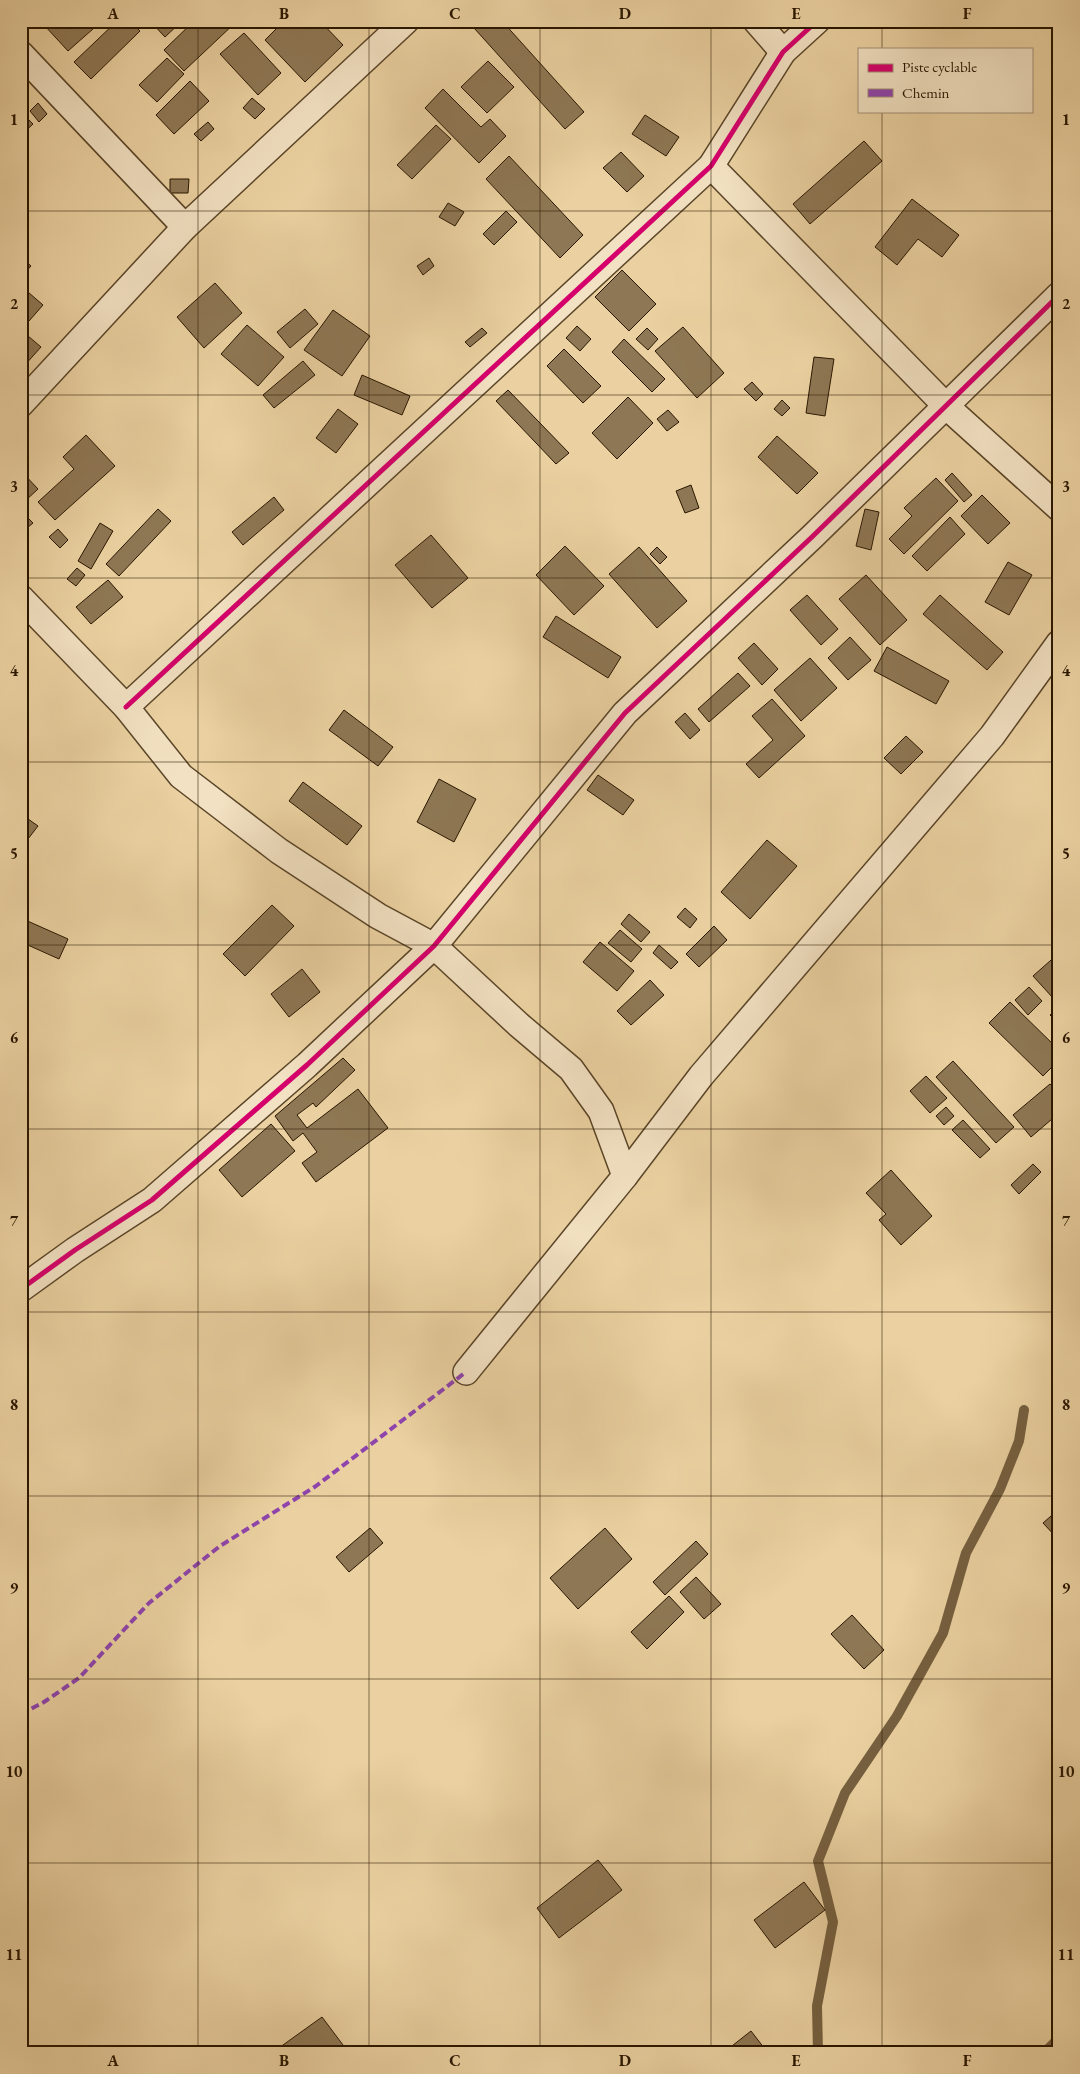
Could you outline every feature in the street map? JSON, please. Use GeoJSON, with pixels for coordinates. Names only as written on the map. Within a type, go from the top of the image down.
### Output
{"type":"FeatureCollection","features":[{"type":"Feature","properties":{"kind":"street"},"geometry":{"type":"LineString","coordinates":[[21,404],[185,227],[406,21]]}},
{"type":"Feature","properties":{"kind":"street"},"geometry":{"type":"LineString","coordinates":[[756,21],[783,52]]}},
{"type":"Feature","properties":{"kind":"street"},"geometry":{"type":"LineString","coordinates":[[126,707],[711,166],[783,52],[817,21]]}},
{"type":"Feature","properties":{"kind":"street"},"geometry":{"type":"LineString","coordinates":[[21,54],[185,227]]}},
{"type":"Feature","properties":{"kind":"street"},"geometry":{"type":"LineString","coordinates":[[711,166],[946,407],[1059,508]]}},
{"type":"Feature","properties":{"kind":"street"},"geometry":{"type":"LineString","coordinates":[[21,1289],[74,1250],[152,1200],[307,1065],[434,946],[625,713],[946,407],[1059,295]]}},
{"type":"Feature","properties":{"kind":"street"},"geometry":{"type":"LineString","coordinates":[[21,598],[126,707],[181,776],[279,851],[378,916],[434,946],[518,1025],[571,1069],[602,1110],[625,1176]]}},
{"type":"Feature","properties":{"kind":"street"},"geometry":{"type":"LineString","coordinates":[[466,1372],[625,1176],[701,1076],[992,736],[1059,643]]}},
{"type":"Feature","properties":{"kind":"building"},"geometry":{"type":"Polygon","coordinates":[[[48,21],[102,21],[68,51],[44,25],[48,21]]]}},
{"type":"Feature","properties":{"kind":"building"},"geometry":{"type":"Polygon","coordinates":[[[117,21],[130,21],[140,31],[91,79],[74,62],[117,21]]]}},
{"type":"Feature","properties":{"kind":"building"},"geometry":{"type":"Polygon","coordinates":[[[150,21],[182,21],[165,37],[150,21]]]}},
{"type":"Feature","properties":{"kind":"building"},"geometry":{"type":"Polygon","coordinates":[[[194,21],[236,22],[184,71],[164,50],[194,21]]]}},
{"type":"Feature","properties":{"kind":"building"},"geometry":{"type":"Polygon","coordinates":[[[284,21],[320,21],[343,45],[305,82],[265,40],[284,21]]]}},
{"type":"Feature","properties":{"kind":"building"},"geometry":{"type":"Polygon","coordinates":[[[481,21],[502,21],[584,112],[565,129],[474,28],[481,21]]]}},
{"type":"Feature","properties":{"kind":"building"},"geometry":{"type":"Polygon","coordinates":[[[244,33],[281,73],[258,95],[220,54],[244,33]]]}},
{"type":"Feature","properties":{"kind":"building"},"geometry":{"type":"Polygon","coordinates":[[[167,58],[184,74],[157,102],[139,85],[167,58]]]}},
{"type":"Feature","properties":{"kind":"building"},"geometry":{"type":"Polygon","coordinates":[[[488,61],[514,87],[487,113],[461,87],[488,61]]]}},
{"type":"Feature","properties":{"kind":"building"},"geometry":{"type":"Polygon","coordinates":[[[190,81],[209,101],[174,134],[156,115],[190,81]]]}},
{"type":"Feature","properties":{"kind":"building"},"geometry":{"type":"Polygon","coordinates":[[[443,89],[481,127],[490,119],[506,136],[479,163],[425,108],[443,89]]]}},
{"type":"Feature","properties":{"kind":"building"},"geometry":{"type":"Polygon","coordinates":[[[252,98],[265,109],[255,119],[243,108],[252,98]]]}},
{"type":"Feature","properties":{"kind":"building"},"geometry":{"type":"Polygon","coordinates":[[[38,103],[47,114],[39,122],[30,111],[38,103]]]}},
{"type":"Feature","properties":{"kind":"building"},"geometry":{"type":"Polygon","coordinates":[[[24,115],[33,124],[21,135],[21,118],[24,115]]]}},
{"type":"Feature","properties":{"kind":"building"},"geometry":{"type":"Polygon","coordinates":[[[645,115],[679,137],[666,156],[632,134],[645,115]]]}},
{"type":"Feature","properties":{"kind":"building"},"geometry":{"type":"Polygon","coordinates":[[[208,122],[214,129],[201,141],[194,134],[208,122]]]}},
{"type":"Feature","properties":{"kind":"building"},"geometry":{"type":"Polygon","coordinates":[[[436,125],[451,139],[412,179],[397,165],[436,125]]]}},
{"type":"Feature","properties":{"kind":"building"},"geometry":{"type":"Polygon","coordinates":[[[864,141],[882,161],[810,224],[793,204],[864,141]]]}},
{"type":"Feature","properties":{"kind":"building"},"geometry":{"type":"Polygon","coordinates":[[[621,152],[644,176],[627,192],[603,168],[621,152]]]}},
{"type":"Feature","properties":{"kind":"building"},"geometry":{"type":"Polygon","coordinates":[[[509,156],[583,235],[560,258],[486,179],[509,156]]]}},
{"type":"Feature","properties":{"kind":"building"},"geometry":{"type":"Polygon","coordinates":[[[170,179],[189,179],[188,193],[170,193],[170,179]]]}},
{"type":"Feature","properties":{"kind":"building"},"geometry":{"type":"Polygon","coordinates":[[[912,199],[959,235],[942,257],[918,239],[897,265],[875,247],[912,199]]]}},
{"type":"Feature","properties":{"kind":"building"},"geometry":{"type":"Polygon","coordinates":[[[448,203],[464,212],[455,226],[439,217],[448,203]]]}},
{"type":"Feature","properties":{"kind":"building"},"geometry":{"type":"Polygon","coordinates":[[[21,208],[29,217],[21,224],[21,208]]]}},
{"type":"Feature","properties":{"kind":"building"},"geometry":{"type":"Polygon","coordinates":[[[506,211],[517,222],[494,245],[483,234],[506,211]]]}},
{"type":"Feature","properties":{"kind":"building"},"geometry":{"type":"Polygon","coordinates":[[[21,257],[31,266],[21,277],[21,257]]]}},
{"type":"Feature","properties":{"kind":"building"},"geometry":{"type":"Polygon","coordinates":[[[429,258],[434,266],[423,275],[417,266],[429,258]]]}},
{"type":"Feature","properties":{"kind":"building"},"geometry":{"type":"Polygon","coordinates":[[[622,270],[656,304],[629,331],[595,297],[622,270]]]}},
{"type":"Feature","properties":{"kind":"building"},"geometry":{"type":"Polygon","coordinates":[[[215,283],[242,313],[204,348],[177,317],[215,283]]]}},
{"type":"Feature","properties":{"kind":"building"},"geometry":{"type":"Polygon","coordinates":[[[21,286],[43,305],[29,321],[21,314],[21,286]]]}},
{"type":"Feature","properties":{"kind":"building"},"geometry":{"type":"Polygon","coordinates":[[[305,309],[318,324],[290,348],[277,332],[305,309]]]}},
{"type":"Feature","properties":{"kind":"building"},"geometry":{"type":"Polygon","coordinates":[[[333,310],[370,336],[342,376],[304,350],[333,310]]]}},
{"type":"Feature","properties":{"kind":"building"},"geometry":{"type":"Polygon","coordinates":[[[247,325],[284,357],[258,386],[221,354],[247,325]]]}},
{"type":"Feature","properties":{"kind":"building"},"geometry":{"type":"Polygon","coordinates":[[[577,326],[591,339],[580,351],[566,338],[577,326]]]}},
{"type":"Feature","properties":{"kind":"building"},"geometry":{"type":"Polygon","coordinates":[[[683,327],[724,373],[697,398],[655,351],[683,327]]]}},
{"type":"Feature","properties":{"kind":"building"},"geometry":{"type":"Polygon","coordinates":[[[482,328],[487,333],[470,347],[465,342],[482,328]]]}},
{"type":"Feature","properties":{"kind":"building"},"geometry":{"type":"Polygon","coordinates":[[[647,328],[658,339],[648,350],[636,339],[647,328]]]}},
{"type":"Feature","properties":{"kind":"building"},"geometry":{"type":"Polygon","coordinates":[[[21,330],[41,347],[24,366],[21,363],[21,330]]]}},
{"type":"Feature","properties":{"kind":"building"},"geometry":{"type":"Polygon","coordinates":[[[624,339],[665,379],[652,392],[612,352],[624,339]]]}},
{"type":"Feature","properties":{"kind":"building"},"geometry":{"type":"Polygon","coordinates":[[[564,349],[601,386],[583,403],[547,366],[564,349]]]}},
{"type":"Feature","properties":{"kind":"building"},"geometry":{"type":"Polygon","coordinates":[[[814,357],[834,359],[825,416],[806,413],[814,357]]]}},
{"type":"Feature","properties":{"kind":"building"},"geometry":{"type":"Polygon","coordinates":[[[303,361],[315,375],[274,408],[263,395],[303,361]]]}},
{"type":"Feature","properties":{"kind":"building"},"geometry":{"type":"Polygon","coordinates":[[[362,375],[410,396],[402,415],[354,395],[362,375]]]}},
{"type":"Feature","properties":{"kind":"building"},"geometry":{"type":"Polygon","coordinates":[[[752,382],[763,394],[756,401],[744,389],[752,382]]]}},
{"type":"Feature","properties":{"kind":"building"},"geometry":{"type":"Polygon","coordinates":[[[508,390],[569,453],[556,464],[496,401],[508,390]]]}},
{"type":"Feature","properties":{"kind":"building"},"geometry":{"type":"Polygon","coordinates":[[[628,397],[653,423],[617,459],[592,433],[628,397]]]}},
{"type":"Feature","properties":{"kind":"building"},"geometry":{"type":"Polygon","coordinates":[[[782,400],[790,408],[782,416],[774,409],[782,400]]]}},
{"type":"Feature","properties":{"kind":"building"},"geometry":{"type":"Polygon","coordinates":[[[338,409],[358,424],[336,453],[316,438],[338,409]]]}},
{"type":"Feature","properties":{"kind":"building"},"geometry":{"type":"Polygon","coordinates":[[[668,410],[679,422],[667,431],[657,419],[668,410]]]}},
{"type":"Feature","properties":{"kind":"building"},"geometry":{"type":"Polygon","coordinates":[[[86,435],[115,466],[55,520],[38,502],[74,469],[63,457],[86,435]]]}},
{"type":"Feature","properties":{"kind":"building"},"geometry":{"type":"Polygon","coordinates":[[[777,436],[818,473],[797,494],[758,457],[777,436]]]}},
{"type":"Feature","properties":{"kind":"building"},"geometry":{"type":"Polygon","coordinates":[[[21,471],[38,489],[25,501],[21,498],[21,471]]]}},
{"type":"Feature","properties":{"kind":"building"},"geometry":{"type":"Polygon","coordinates":[[[952,473],[972,495],[964,502],[945,480],[952,473]]]}},
{"type":"Feature","properties":{"kind":"building"},"geometry":{"type":"Polygon","coordinates":[[[936,478],[958,501],[904,554],[889,539],[912,516],[904,508],[936,478]]]}},
{"type":"Feature","properties":{"kind":"building"},"geometry":{"type":"Polygon","coordinates":[[[691,485],[699,508],[685,513],[676,491],[691,485]]]}},
{"type":"Feature","properties":{"kind":"building"},"geometry":{"type":"Polygon","coordinates":[[[982,495],[1010,523],[988,544],[961,516],[982,495]]]}},
{"type":"Feature","properties":{"kind":"building"},"geometry":{"type":"Polygon","coordinates":[[[274,497],[284,510],[243,545],[232,532],[274,497]]]}},
{"type":"Feature","properties":{"kind":"building"},"geometry":{"type":"Polygon","coordinates":[[[158,509],[171,521],[119,576],[106,564],[158,509]]]}},
{"type":"Feature","properties":{"kind":"building"},"geometry":{"type":"Polygon","coordinates":[[[865,509],[879,512],[871,550],[856,546],[865,509]]]}},
{"type":"Feature","properties":{"kind":"building"},"geometry":{"type":"Polygon","coordinates":[[[21,513],[33,523],[21,533],[21,513]]]}},
{"type":"Feature","properties":{"kind":"building"},"geometry":{"type":"Polygon","coordinates":[[[950,517],[965,534],[927,571],[912,556],[950,517]]]}},
{"type":"Feature","properties":{"kind":"building"},"geometry":{"type":"Polygon","coordinates":[[[100,523],[113,531],[91,569],[78,561],[100,523]]]}},
{"type":"Feature","properties":{"kind":"building"},"geometry":{"type":"Polygon","coordinates":[[[58,529],[68,540],[60,548],[49,537],[58,529]]]}},
{"type":"Feature","properties":{"kind":"building"},"geometry":{"type":"Polygon","coordinates":[[[431,535],[468,578],[432,608],[395,565],[431,535]]]}},
{"type":"Feature","properties":{"kind":"building"},"geometry":{"type":"Polygon","coordinates":[[[565,546],[604,586],[574,615],[536,575],[565,546]]]}},
{"type":"Feature","properties":{"kind":"building"},"geometry":{"type":"Polygon","coordinates":[[[639,547],[687,601],[657,628],[609,574],[639,547]]]}},
{"type":"Feature","properties":{"kind":"building"},"geometry":{"type":"Polygon","coordinates":[[[657,547],[667,557],[660,564],[650,554],[657,547]]]}},
{"type":"Feature","properties":{"kind":"building"},"geometry":{"type":"Polygon","coordinates":[[[1008,562],[1032,575],[1009,615],[985,602],[1008,562]]]}},
{"type":"Feature","properties":{"kind":"building"},"geometry":{"type":"Polygon","coordinates":[[[77,568],[85,575],[76,586],[67,579],[77,568]]]}},
{"type":"Feature","properties":{"kind":"building"},"geometry":{"type":"Polygon","coordinates":[[[866,575],[907,620],[880,645],[839,599],[866,575]]]}},
{"type":"Feature","properties":{"kind":"building"},"geometry":{"type":"Polygon","coordinates":[[[108,580],[123,597],[91,624],[76,607],[108,580]]]}},
{"type":"Feature","properties":{"kind":"building"},"geometry":{"type":"Polygon","coordinates":[[[807,595],[838,629],[821,645],[790,610],[807,595]]]}},
{"type":"Feature","properties":{"kind":"building"},"geometry":{"type":"Polygon","coordinates":[[[940,595],[1003,652],[987,670],[923,614],[940,595]]]}},
{"type":"Feature","properties":{"kind":"building"},"geometry":{"type":"Polygon","coordinates":[[[556,616],[621,657],[608,678],[543,637],[556,616]]]}},
{"type":"Feature","properties":{"kind":"building"},"geometry":{"type":"Polygon","coordinates":[[[850,637],[871,660],[848,680],[828,658],[850,637]]]}},
{"type":"Feature","properties":{"kind":"building"},"geometry":{"type":"Polygon","coordinates":[[[754,643],[778,669],[762,685],[738,658],[754,643]]]}},
{"type":"Feature","properties":{"kind":"building"},"geometry":{"type":"Polygon","coordinates":[[[887,647],[949,681],[936,704],[874,671],[887,647]]]}},
{"type":"Feature","properties":{"kind":"building"},"geometry":{"type":"Polygon","coordinates":[[[810,658],[837,688],[801,721],[774,690],[810,658]]]}},
{"type":"Feature","properties":{"kind":"building"},"geometry":{"type":"Polygon","coordinates":[[[738,673],[750,686],[709,722],[698,709],[738,673]]]}},
{"type":"Feature","properties":{"kind":"building"},"geometry":{"type":"Polygon","coordinates":[[[772,699],[805,736],[759,778],[746,764],[773,740],[752,716],[772,699]]]}},
{"type":"Feature","properties":{"kind":"building"},"geometry":{"type":"Polygon","coordinates":[[[344,710],[393,747],[378,766],[329,730],[344,710]]]}},
{"type":"Feature","properties":{"kind":"building"},"geometry":{"type":"Polygon","coordinates":[[[685,713],[700,730],[690,739],[675,722],[685,713]]]}},
{"type":"Feature","properties":{"kind":"building"},"geometry":{"type":"Polygon","coordinates":[[[906,736],[923,752],[901,774],[884,758],[906,736]]]}},
{"type":"Feature","properties":{"kind":"building"},"geometry":{"type":"Polygon","coordinates":[[[598,775],[634,800],[623,815],[587,790],[598,775]]]}},
{"type":"Feature","properties":{"kind":"building"},"geometry":{"type":"Polygon","coordinates":[[[439,779],[476,799],[454,842],[417,822],[439,779]]]}},
{"type":"Feature","properties":{"kind":"building"},"geometry":{"type":"Polygon","coordinates":[[[303,782],[362,826],[347,845],[289,801],[303,782]]]}},
{"type":"Feature","properties":{"kind":"building"},"geometry":{"type":"Polygon","coordinates":[[[21,814],[38,826],[21,848],[21,814]]]}},
{"type":"Feature","properties":{"kind":"building"},"geometry":{"type":"Polygon","coordinates":[[[767,840],[797,866],[750,919],[721,892],[767,840]]]}},
{"type":"Feature","properties":{"kind":"building"},"geometry":{"type":"Polygon","coordinates":[[[272,905],[294,926],[245,976],[223,954],[272,905]]]}},
{"type":"Feature","properties":{"kind":"building"},"geometry":{"type":"Polygon","coordinates":[[[685,908],[697,919],[690,928],[677,917],[685,908]]]}},
{"type":"Feature","properties":{"kind":"building"},"geometry":{"type":"Polygon","coordinates":[[[629,914],[650,932],[641,942],[621,924],[629,914]]]}},
{"type":"Feature","properties":{"kind":"building"},"geometry":{"type":"Polygon","coordinates":[[[23,919],[68,939],[59,959],[21,942],[23,919]]]}},
{"type":"Feature","properties":{"kind":"building"},"geometry":{"type":"Polygon","coordinates":[[[714,926],[727,940],[699,967],[686,954],[714,926]]]}},
{"type":"Feature","properties":{"kind":"building"},"geometry":{"type":"Polygon","coordinates":[[[620,930],[642,949],[631,962],[608,943],[620,930]]]}},
{"type":"Feature","properties":{"kind":"building"},"geometry":{"type":"Polygon","coordinates":[[[600,942],[634,971],[617,991],[583,962],[600,942]]]}},
{"type":"Feature","properties":{"kind":"building"},"geometry":{"type":"Polygon","coordinates":[[[659,945],[678,962],[671,969],[653,953],[659,945]]]}},
{"type":"Feature","properties":{"kind":"building"},"geometry":{"type":"Polygon","coordinates":[[[1059,953],[1059,993],[1053,998],[1033,976],[1059,953]]]}},
{"type":"Feature","properties":{"kind":"building"},"geometry":{"type":"Polygon","coordinates":[[[302,969],[320,992],[289,1017],[271,994],[302,969]]]}},
{"type":"Feature","properties":{"kind":"building"},"geometry":{"type":"Polygon","coordinates":[[[650,980],[664,995],[631,1025],[617,1011],[650,980]]]}},
{"type":"Feature","properties":{"kind":"building"},"geometry":{"type":"Polygon","coordinates":[[[1029,987],[1042,1001],[1028,1015],[1015,1000],[1029,987]]]}},
{"type":"Feature","properties":{"kind":"building"},"geometry":{"type":"Polygon","coordinates":[[[1010,1002],[1059,1050],[1059,1060],[1043,1076],[989,1023],[1010,1002]]]}},
{"type":"Feature","properties":{"kind":"building"},"geometry":{"type":"Polygon","coordinates":[[[1059,1007],[1059,1024],[1050,1015],[1059,1007]]]}},
{"type":"Feature","properties":{"kind":"building"},"geometry":{"type":"Polygon","coordinates":[[[21,1043],[29,1049],[21,1058],[21,1043]]]}},
{"type":"Feature","properties":{"kind":"building"},"geometry":{"type":"Polygon","coordinates":[[[343,1058],[355,1070],[316,1107],[313,1103],[297,1115],[307,1128],[358,1089],[388,1128],[316,1182],[302,1163],[317,1152],[303,1133],[293,1141],[275,1116],[343,1058]]]}},
{"type":"Feature","properties":{"kind":"building"},"geometry":{"type":"Polygon","coordinates":[[[953,1061],[1014,1127],[996,1143],[936,1077],[953,1061]]]}},
{"type":"Feature","properties":{"kind":"building"},"geometry":{"type":"Polygon","coordinates":[[[926,1076],[947,1098],[930,1113],[910,1091],[926,1076]]]}},
{"type":"Feature","properties":{"kind":"building"},"geometry":{"type":"Polygon","coordinates":[[[1059,1078],[1059,1088],[1054,1083],[1059,1078]]]}},
{"type":"Feature","properties":{"kind":"building"},"geometry":{"type":"Polygon","coordinates":[[[1050,1084],[1059,1093],[1059,1113],[1031,1137],[1013,1115],[1050,1084]]]}},
{"type":"Feature","properties":{"kind":"building"},"geometry":{"type":"Polygon","coordinates":[[[946,1107],[954,1116],[944,1125],[936,1116],[946,1107]]]}},
{"type":"Feature","properties":{"kind":"building"},"geometry":{"type":"Polygon","coordinates":[[[963,1120],[990,1149],[980,1158],[952,1130],[963,1120]]]}},
{"type":"Feature","properties":{"kind":"building"},"geometry":{"type":"Polygon","coordinates":[[[271,1124],[295,1151],[242,1197],[219,1170],[271,1124]]]}},
{"type":"Feature","properties":{"kind":"building"},"geometry":{"type":"Polygon","coordinates":[[[1059,1152],[1059,1162],[1054,1156],[1059,1152]]]}},
{"type":"Feature","properties":{"kind":"building"},"geometry":{"type":"Polygon","coordinates":[[[1033,1164],[1041,1172],[1019,1194],[1011,1185],[1033,1164]]]}},
{"type":"Feature","properties":{"kind":"building"},"geometry":{"type":"Polygon","coordinates":[[[891,1170],[932,1216],[901,1245],[879,1220],[886,1214],[866,1193],[891,1170]]]}},
{"type":"Feature","properties":{"kind":"building"},"geometry":{"type":"Polygon","coordinates":[[[1059,1509],[1059,1536],[1057,1538],[1043,1523],[1059,1509]]]}},
{"type":"Feature","properties":{"kind":"building"},"geometry":{"type":"Polygon","coordinates":[[[370,1528],[383,1543],[349,1572],[336,1557],[370,1528]]]}},
{"type":"Feature","properties":{"kind":"building"},"geometry":{"type":"Polygon","coordinates":[[[605,1528],[632,1559],[578,1609],[550,1578],[605,1528]]]}},
{"type":"Feature","properties":{"kind":"building"},"geometry":{"type":"Polygon","coordinates":[[[696,1541],[708,1554],[665,1595],[653,1582],[696,1541]]]}},
{"type":"Feature","properties":{"kind":"building"},"geometry":{"type":"Polygon","coordinates":[[[696,1577],[721,1604],[704,1619],[680,1592],[696,1577]]]}},
{"type":"Feature","properties":{"kind":"building"},"geometry":{"type":"Polygon","coordinates":[[[669,1596],[684,1612],[647,1649],[631,1632],[669,1596]]]}},
{"type":"Feature","properties":{"kind":"building"},"geometry":{"type":"Polygon","coordinates":[[[852,1615],[884,1650],[864,1669],[831,1634],[852,1615]]]}},
{"type":"Feature","properties":{"kind":"building"},"geometry":{"type":"Polygon","coordinates":[[[598,1860],[622,1890],[559,1938],[537,1908],[598,1860]]]}},
{"type":"Feature","properties":{"kind":"building"},"geometry":{"type":"Polygon","coordinates":[[[804,1882],[825,1910],[775,1948],[754,1920],[804,1882]]]}},
{"type":"Feature","properties":{"kind":"building"},"geometry":{"type":"Polygon","coordinates":[[[322,2017],[349,2053],[278,2053],[276,2050],[322,2017]]]}},
{"type":"Feature","properties":{"kind":"building"},"geometry":{"type":"Polygon","coordinates":[[[751,2031],[768,2053],[723,2053],[751,2031]]]}},
{"type":"Feature","properties":{"kind":"waterway"},"geometry":{"type":"LineString","coordinates":[[818,2053],[817,2006],[833,1922],[818,1861],[845,1793],[897,1716],[943,1633],[966,1553],[1000,1489],[1019,1441],[1024,1410]]}},
{"type":"Feature","properties":{"kind":"waterway"},"geometry":{"type":"LineString","coordinates":[[1044,2053],[1059,2038]]}},
{"type":"Feature","properties":{"kind":"marked path"},"geometry":{"type":"LineString","coordinates":[[21,1714],[44,1702],[79,1678],[149,1603],[220,1546],[316,1486],[466,1372]]}},
{"type":"Feature","properties":{"kind":"cycle path"},"geometry":{"type":"LineString","coordinates":[[126,707],[711,166],[783,52],[817,21]]}},
{"type":"Feature","properties":{"kind":"cycle path"},"geometry":{"type":"LineString","coordinates":[[21,1289],[75,1250],[152,1200],[307,1065],[434,946],[625,713],[813,536],[1059,295]]}}]}
